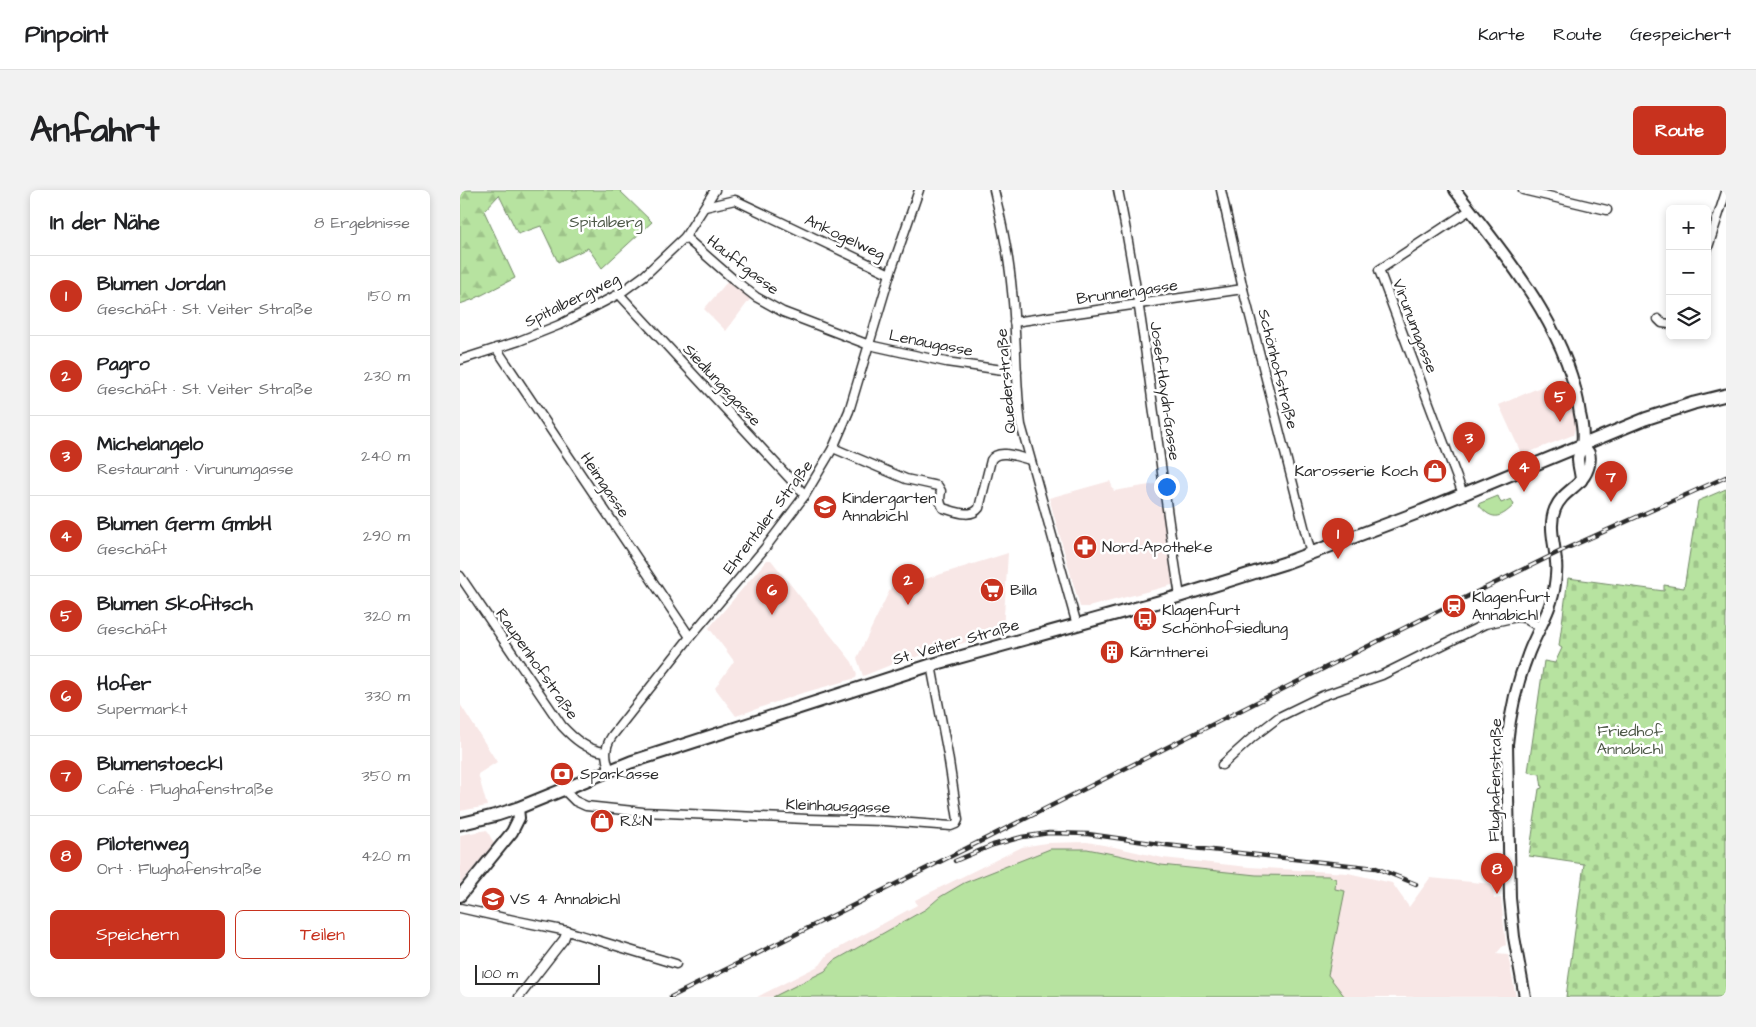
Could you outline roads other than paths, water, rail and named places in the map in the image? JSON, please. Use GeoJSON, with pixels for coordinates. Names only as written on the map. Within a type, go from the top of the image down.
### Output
{"type":"FeatureCollection","features":[{"type":"Feature","properties":{"kind":"main road","name":"St. Veiter Straße"},"geometry":{"type":"LineString","coordinates":[[460,824],[518,808],[610,770],[715,734],[931,665],[1180,596],[1311,554],[1645,419],[1726,395]]}},
{"type":"Feature","properties":{"kind":"street","name":"Spitalbergweg"},"geometry":{"type":"LineString","coordinates":[[460,360],[519,341],[559,325],[619,294],[645,275],[685,237],[715,190]]}},
{"type":"Feature","properties":{"kind":"street","name":"Ehrentaler Straße"},"geometry":{"type":"LineString","coordinates":[[605,752],[607,743],[612,736],[690,637],[765,548],[805,495],[833,448],[849,411],[890,274],[919,190]]}},
{"type":"Feature","properties":{"kind":"street","name":"Quederstraße"},"geometry":{"type":"LineString","coordinates":[[994,190],[1006,247],[1012,292],[1021,425],[1077,625]]}},
{"type":"Feature","properties":{"kind":"street","name":"Josef-Haydn-Gasse"},"geometry":{"type":"LineString","coordinates":[[1118,190],[1140,304],[1146,362],[1180,596]]}},
{"type":"Feature","properties":{"kind":"street","name":"Schönhofstraße"},"geometry":{"type":"LineString","coordinates":[[1221,190],[1311,554]]}},
{"type":"Feature","properties":{"kind":"street","name":"Flughafenstraße"},"geometry":{"type":"LineString","coordinates":[[1455,190],[1533,295],[1550,324],[1569,370],[1579,406],[1582,445],[1578,457],[1581,482],[1560,500],[1553,516],[1552,534],[1556,561],[1555,586],[1547,615],[1530,650],[1518,682],[1512,709],[1508,744],[1510,898],[1514,937],[1525,997]]}},
{"type":"Feature","properties":{"kind":"street"},"geometry":{"type":"LineString","coordinates":[[1523,190],[1607,210]]}},
{"type":"Feature","properties":{"kind":"street"},"geometry":{"type":"LineString","coordinates":[[1711,238],[1726,192]]}},
{"type":"Feature","properties":{"kind":"street","name":"Ankogelweg"},"geometry":{"type":"LineString","coordinates":[[705,207],[735,200],[890,274]]}},
{"type":"Feature","properties":{"kind":"street","name":"Virunumgasse"},"geometry":{"type":"LineString","coordinates":[[1463,494],[1379,270],[1470,210]]}},
{"type":"Feature","properties":{"kind":"street","name":"Hauffgasse"},"geometry":{"type":"LineString","coordinates":[[685,237],[756,297],[783,312],[869,345]]}},
{"type":"Feature","properties":{"kind":"street","name":"Brunnengasse"},"geometry":{"type":"LineString","coordinates":[[1014,322],[1244,289]]}},
{"type":"Feature","properties":{"kind":"street","name":"Siedlungsgasse"},"geometry":{"type":"LineString","coordinates":[[619,294],[805,495]]}},
{"type":"Feature","properties":{"kind":"street"},"geometry":{"type":"LineString","coordinates":[[1658,318],[1662,323],[1666,324]]}},
{"type":"Feature","properties":{"kind":"street","name":"Lenaugasse"},"geometry":{"type":"LineString","coordinates":[[869,345],[946,362],[1016,372]]}},
{"type":"Feature","properties":{"kind":"street","name":"Heimgasse"},"geometry":{"type":"LineString","coordinates":[[496,348],[690,637]]}},
{"type":"Feature","properties":{"kind":"street"},"geometry":{"type":"LineString","coordinates":[[833,448],[906,479],[938,486],[941,491],[940,505],[943,508],[970,514],[979,508],[990,460],[993,456],[1000,454],[1030,460]]}},
{"type":"Feature","properties":{"kind":"street","name":"Raupenhofstraße"},"geometry":{"type":"LineString","coordinates":[[460,576],[562,726],[583,745],[605,752]]}},
{"type":"Feature","properties":{"kind":"street"},"geometry":{"type":"LineString","coordinates":[[1222,764],[1279,717],[1322,696],[1382,675],[1485,624],[1517,617],[1524,618],[1541,628]]}},
{"type":"Feature","properties":{"kind":"street","name":"Kleinhausgasse"},"geometry":{"type":"LineString","coordinates":[[563,789],[575,801],[586,806],[643,812],[761,818],[885,821],[951,826],[956,824],[958,820],[950,764],[931,665]]}},
{"type":"Feature","properties":{"kind":"street"},"geometry":{"type":"LineString","coordinates":[[605,752],[610,770]]}},
{"type":"Feature","properties":{"kind":"street"},"geometry":{"type":"LineString","coordinates":[[460,896],[512,832],[519,818],[518,808]]}},
{"type":"Feature","properties":{"kind":"street"},"geometry":{"type":"LineString","coordinates":[[460,908],[567,931],[676,964]]}},
{"type":"Feature","properties":{"kind":"street"},"geometry":{"type":"LineString","coordinates":[[519,997],[564,939],[567,931]]}},
{"type":"Feature","properties":{"kind":"railway"},"geometry":{"type":"LineString","coordinates":[[671,997],[1446,607],[1563,550],[1726,477]]}},
{"type":"Feature","properties":{"kind":"railway"},"geometry":{"type":"LineString","coordinates":[[955,861],[993,845],[1022,837],[1049,833],[1088,834],[1166,845],[1376,868],[1416,884]]}},
{"type":"Feature","properties":{"kind":"place","name":"Blumen Skofitsch"},"geometry":{"type":"Point","coordinates":[1560,422]}},
{"type":"Feature","properties":{"kind":"place","name":"Michelangelo"},"geometry":{"type":"Point","coordinates":[1469,463]}},
{"type":"Feature","properties":{"kind":"place","name":"Karosserie Koch"},"geometry":{"type":"Point","coordinates":[1435,471]}},
{"type":"Feature","properties":{"kind":"place","name":"Blumen Germ GmbH"},"geometry":{"type":"Point","coordinates":[1524,492]}},
{"type":"Feature","properties":{"kind":"place","name":"Blumenstoeckl"},"geometry":{"type":"Point","coordinates":[1611,502]}},
{"type":"Feature","properties":{"kind":"place","name":"Kindergarten Annabichl"},"geometry":{"type":"Point","coordinates":[825,507]}},
{"type":"Feature","properties":{"kind":"place","name":"Nord-Apotheke"},"geometry":{"type":"Point","coordinates":[1085,547]}},
{"type":"Feature","properties":{"kind":"place","name":"Blumen Jordan"},"geometry":{"type":"Point","coordinates":[1338,559]}},
{"type":"Feature","properties":{"kind":"place","name":"Billa"},"geometry":{"type":"Point","coordinates":[992,590]}},
{"type":"Feature","properties":{"kind":"place","name":"Pagro"},"geometry":{"type":"Point","coordinates":[908,605]}},
{"type":"Feature","properties":{"kind":"place","name":"Klagenfurt Annabichl"},"geometry":{"type":"Point","coordinates":[1454,606]}},
{"type":"Feature","properties":{"kind":"place","name":"Hofer"},"geometry":{"type":"Point","coordinates":[772,615]}},
{"type":"Feature","properties":{"kind":"place","name":"Klagenfurt Schönhofsiedlung"},"geometry":{"type":"Point","coordinates":[1145,619]}},
{"type":"Feature","properties":{"kind":"place","name":"Kärntnerei"},"geometry":{"type":"Point","coordinates":[1112,652]}},
{"type":"Feature","properties":{"kind":"place","name":"Sparkasse"},"geometry":{"type":"Point","coordinates":[562,774]}},
{"type":"Feature","properties":{"kind":"place","name":"R&N"},"geometry":{"type":"Point","coordinates":[602,821]}},
{"type":"Feature","properties":{"kind":"place","name":"Pilotenweg"},"geometry":{"type":"Point","coordinates":[1497,894]}},
{"type":"Feature","properties":{"kind":"place","name":"VS 4 Annabichl"},"geometry":{"type":"Point","coordinates":[493,899]}},
{"type":"Feature","properties":{"kind":"park label","name":"Spitalberg"},"geometry":{"type":"Point","coordinates":[606,222]}},
{"type":"Feature","properties":{"kind":"park label","name":"Friedhof Annabichl"},"geometry":{"type":"Point","coordinates":[1630,740]}}]}
